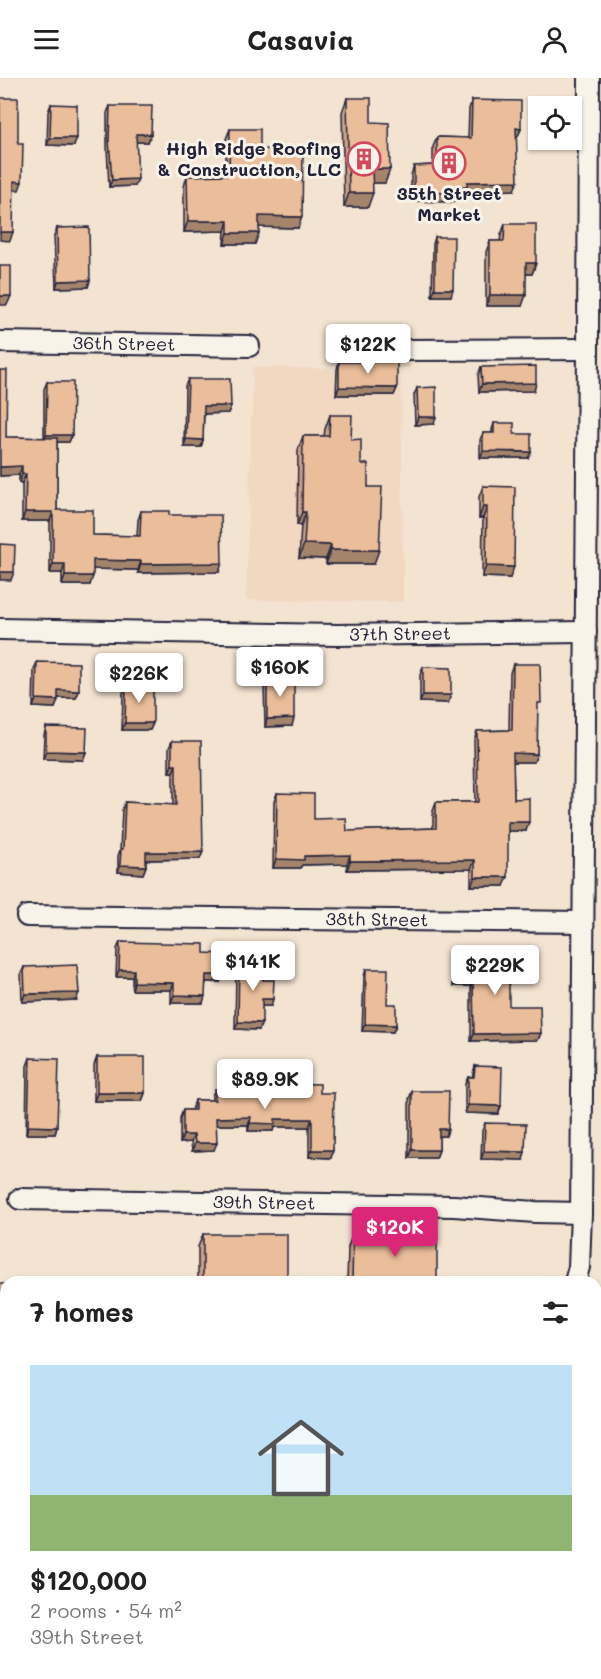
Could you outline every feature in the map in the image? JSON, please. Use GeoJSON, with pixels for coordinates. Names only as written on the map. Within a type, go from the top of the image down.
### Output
{"type":"FeatureCollection","features":[{"type":"Feature","properties":{"kind":"street"},"geometry":{"type":"LineString","coordinates":[[577,1276],[581,1213],[589,78]]}},
{"type":"Feature","properties":{"kind":"street","name":"36th Street"},"geometry":{"type":"LineString","coordinates":[[0,342],[249,346]]}},
{"type":"Feature","properties":{"kind":"street"},"geometry":{"type":"LineString","coordinates":[[404,350],[588,349]]}},
{"type":"Feature","properties":{"kind":"street","name":"37th Street"},"geometry":{"type":"LineString","coordinates":[[0,629],[337,635],[586,632]]}},
{"type":"Feature","properties":{"kind":"street","name":"38th Street"},"geometry":{"type":"LineString","coordinates":[[27,916],[582,922]]}},
{"type":"Feature","properties":{"kind":"street","name":"39th Street"},"geometry":{"type":"LineString","coordinates":[[20,1199],[442,1206],[581,1213]]}},
{"type":"Feature","properties":{"kind":"shaded area"},"geometry":{"type":"Polygon","coordinates":[[[253,367],[401,370],[403,602],[246,600],[253,367]]]}},
{"type":"Feature","properties":{"kind":"building"},"geometry":{"type":"Polygon","coordinates":[[[0,98],[18,98],[18,144],[23,144],[22,182],[14,181],[13,232],[0,232],[0,98]]]}},
{"type":"Feature","properties":{"kind":"building","name":"High Ridge Roofing & Construction, LLC"},"geometry":{"type":"Polygon","coordinates":[[[347,98],[371,98],[371,122],[389,123],[390,169],[372,169],[373,193],[349,193],[347,98]]]}},
{"type":"Feature","properties":{"kind":"building"},"geometry":{"type":"Polygon","coordinates":[[[472,100],[521,101],[521,129],[516,128],[518,181],[467,182],[467,187],[459,187],[459,193],[414,192],[414,166],[437,165],[437,137],[471,138],[472,100]]]}},
{"type":"Feature","properties":{"kind":"building"},"geometry":{"type":"Polygon","coordinates":[[[51,104],[77,105],[77,138],[50,138],[51,104]]]}},
{"type":"Feature","properties":{"kind":"building"},"geometry":{"type":"Polygon","coordinates":[[[110,106],[152,106],[151,134],[136,134],[138,179],[112,180],[109,140],[110,106]]]}},
{"type":"Feature","properties":{"kind":"building"},"geometry":{"type":"Polygon","coordinates":[[[230,129],[260,129],[260,149],[303,150],[302,217],[259,216],[259,233],[228,233],[228,221],[188,221],[187,176],[229,175],[230,129]]]}},
{"type":"Feature","properties":{"kind":"building"},"geometry":{"type":"Polygon","coordinates":[[[505,224],[536,224],[536,263],[526,263],[526,295],[490,295],[490,241],[504,241],[505,224]]]}},
{"type":"Feature","properties":{"kind":"building"},"geometry":{"type":"Polygon","coordinates":[[[89,227],[90,280],[58,281],[57,228],[89,227]]]}},
{"type":"Feature","properties":{"kind":"building"},"geometry":{"type":"Polygon","coordinates":[[[435,237],[454,237],[453,289],[435,289],[435,237]]]}},
{"type":"Feature","properties":{"kind":"building"},"geometry":{"type":"Polygon","coordinates":[[[0,266],[11,266],[11,296],[0,296],[0,266]]]}},
{"type":"Feature","properties":{"kind":"building"},"geometry":{"type":"Polygon","coordinates":[[[339,362],[397,362],[397,388],[339,387],[339,362]]]}},
{"type":"Feature","properties":{"kind":"building"},"geometry":{"type":"Polygon","coordinates":[[[536,366],[536,383],[482,384],[481,367],[536,366]]]}},
{"type":"Feature","properties":{"kind":"building"},"geometry":{"type":"Polygon","coordinates":[[[0,370],[7,370],[6,437],[57,438],[57,510],[93,510],[93,535],[140,536],[141,511],[169,511],[169,515],[221,515],[222,563],[141,564],[141,561],[93,560],[93,576],[65,576],[65,564],[53,564],[53,512],[25,512],[26,474],[22,474],[22,466],[0,467],[0,370]]]}},
{"type":"Feature","properties":{"kind":"building"},"geometry":{"type":"Polygon","coordinates":[[[188,379],[230,379],[231,406],[204,406],[203,440],[186,439],[188,379]]]}},
{"type":"Feature","properties":{"kind":"building"},"geometry":{"type":"Polygon","coordinates":[[[47,382],[73,382],[72,435],[46,435],[47,382]]]}},
{"type":"Feature","properties":{"kind":"building"},"geometry":{"type":"Polygon","coordinates":[[[436,387],[436,417],[418,417],[417,388],[436,387]]]}},
{"type":"Feature","properties":{"kind":"building"},"geometry":{"type":"Polygon","coordinates":[[[330,415],[352,415],[351,440],[361,439],[361,464],[368,464],[368,487],[382,487],[379,550],[331,550],[331,545],[304,544],[306,512],[302,512],[303,436],[329,436],[330,415]]]}},
{"type":"Feature","properties":{"kind":"building"},"geometry":{"type":"Polygon","coordinates":[[[494,423],[514,423],[514,434],[531,434],[531,452],[483,451],[483,433],[494,433],[494,423]]]}},
{"type":"Feature","properties":{"kind":"building"},"geometry":{"type":"Polygon","coordinates":[[[483,486],[515,487],[514,567],[486,566],[487,507],[483,507],[483,486]]]}},
{"type":"Feature","properties":{"kind":"building"},"geometry":{"type":"Polygon","coordinates":[[[0,544],[15,545],[14,572],[0,572],[0,544]]]}},
{"type":"Feature","properties":{"kind":"building"},"geometry":{"type":"Polygon","coordinates":[[[37,662],[79,663],[79,691],[58,690],[58,700],[36,699],[37,662]]]}},
{"type":"Feature","properties":{"kind":"building"},"geometry":{"type":"Polygon","coordinates":[[[513,664],[540,664],[541,703],[538,703],[537,754],[513,753],[514,799],[529,798],[529,822],[508,822],[508,877],[475,877],[475,860],[350,861],[350,855],[304,856],[304,860],[276,859],[277,793],[314,794],[314,819],[346,818],[347,831],[436,828],[436,802],[478,802],[477,731],[512,730],[513,664]]]}},
{"type":"Feature","properties":{"kind":"building"},"geometry":{"type":"Polygon","coordinates":[[[423,667],[451,668],[451,695],[423,695],[423,667]]]}},
{"type":"Feature","properties":{"kind":"building"},"geometry":{"type":"Polygon","coordinates":[[[294,676],[294,718],[267,719],[267,677],[294,676]]]}},
{"type":"Feature","properties":{"kind":"building"},"geometry":{"type":"Polygon","coordinates":[[[126,685],[153,685],[153,723],[125,723],[126,685]]]}},
{"type":"Feature","properties":{"kind":"building"},"geometry":{"type":"Polygon","coordinates":[[[46,727],[87,728],[86,752],[46,751],[46,727]]]}},
{"type":"Feature","properties":{"kind":"building"},"geometry":{"type":"Polygon","coordinates":[[[172,741],[201,741],[203,852],[146,852],[146,866],[120,865],[125,802],[176,805],[176,765],[172,765],[172,741]]]}},
{"type":"Feature","properties":{"kind":"building"},"geometry":{"type":"Polygon","coordinates":[[[120,942],[204,944],[204,953],[223,954],[222,975],[206,975],[205,996],[174,995],[174,983],[134,982],[134,970],[119,970],[120,942]]]}},
{"type":"Feature","properties":{"kind":"building"},"geometry":{"type":"Polygon","coordinates":[[[456,953],[509,953],[509,1006],[540,1006],[541,1033],[474,1034],[473,978],[456,978],[456,953]]]}},
{"type":"Feature","properties":{"kind":"building"},"geometry":{"type":"Polygon","coordinates":[[[239,962],[263,963],[263,980],[274,980],[273,999],[262,999],[262,1023],[238,1022],[239,962]]]}},
{"type":"Feature","properties":{"kind":"building"},"geometry":{"type":"Polygon","coordinates":[[[77,965],[79,993],[25,994],[24,967],[77,965]]]}},
{"type":"Feature","properties":{"kind":"building"},"geometry":{"type":"Polygon","coordinates":[[[366,969],[388,969],[387,1004],[396,1004],[396,1025],[365,1024],[366,969]]]}},
{"type":"Feature","properties":{"kind":"building"},"geometry":{"type":"Polygon","coordinates":[[[97,1057],[145,1057],[145,1093],[97,1093],[97,1057]]]}},
{"type":"Feature","properties":{"kind":"building"},"geometry":{"type":"Polygon","coordinates":[[[30,1058],[59,1059],[57,1127],[28,1126],[30,1058]]]}},
{"type":"Feature","properties":{"kind":"building"},"geometry":{"type":"Polygon","coordinates":[[[475,1066],[502,1067],[501,1106],[468,1105],[468,1077],[474,1077],[475,1066]]]}},
{"type":"Feature","properties":{"kind":"building"},"geometry":{"type":"Polygon","coordinates":[[[251,1078],[276,1079],[276,1083],[320,1084],[320,1093],[334,1093],[333,1150],[312,1150],[312,1119],[275,1119],[275,1124],[250,1123],[251,1117],[216,1118],[217,1143],[195,1143],[194,1135],[183,1135],[183,1110],[195,1110],[195,1100],[215,1100],[215,1089],[251,1088],[251,1078]]]}},
{"type":"Feature","properties":{"kind":"building"},"geometry":{"type":"Polygon","coordinates":[[[412,1091],[449,1091],[448,1129],[439,1129],[439,1150],[412,1150],[412,1091]]]}},
{"type":"Feature","properties":{"kind":"building"},"geometry":{"type":"Polygon","coordinates":[[[485,1123],[526,1124],[525,1152],[484,1151],[485,1123]]]}},
{"type":"Feature","properties":{"kind":"building"},"geometry":{"type":"Polygon","coordinates":[[[353,1233],[437,1234],[437,1276],[352,1276],[353,1233]]]}},
{"type":"Feature","properties":{"kind":"building"},"geometry":{"type":"Polygon","coordinates":[[[203,1234],[287,1234],[287,1276],[203,1276],[203,1234]]]}},
{"type":"Feature","properties":{"kind":"place","name":"High Ridge Roofing & Construction, LLC"},"geometry":{"type":"Point","coordinates":[364,159]}},
{"type":"Feature","properties":{"kind":"place","name":"35th Street Market"},"geometry":{"type":"Point","coordinates":[449,163]}}]}
